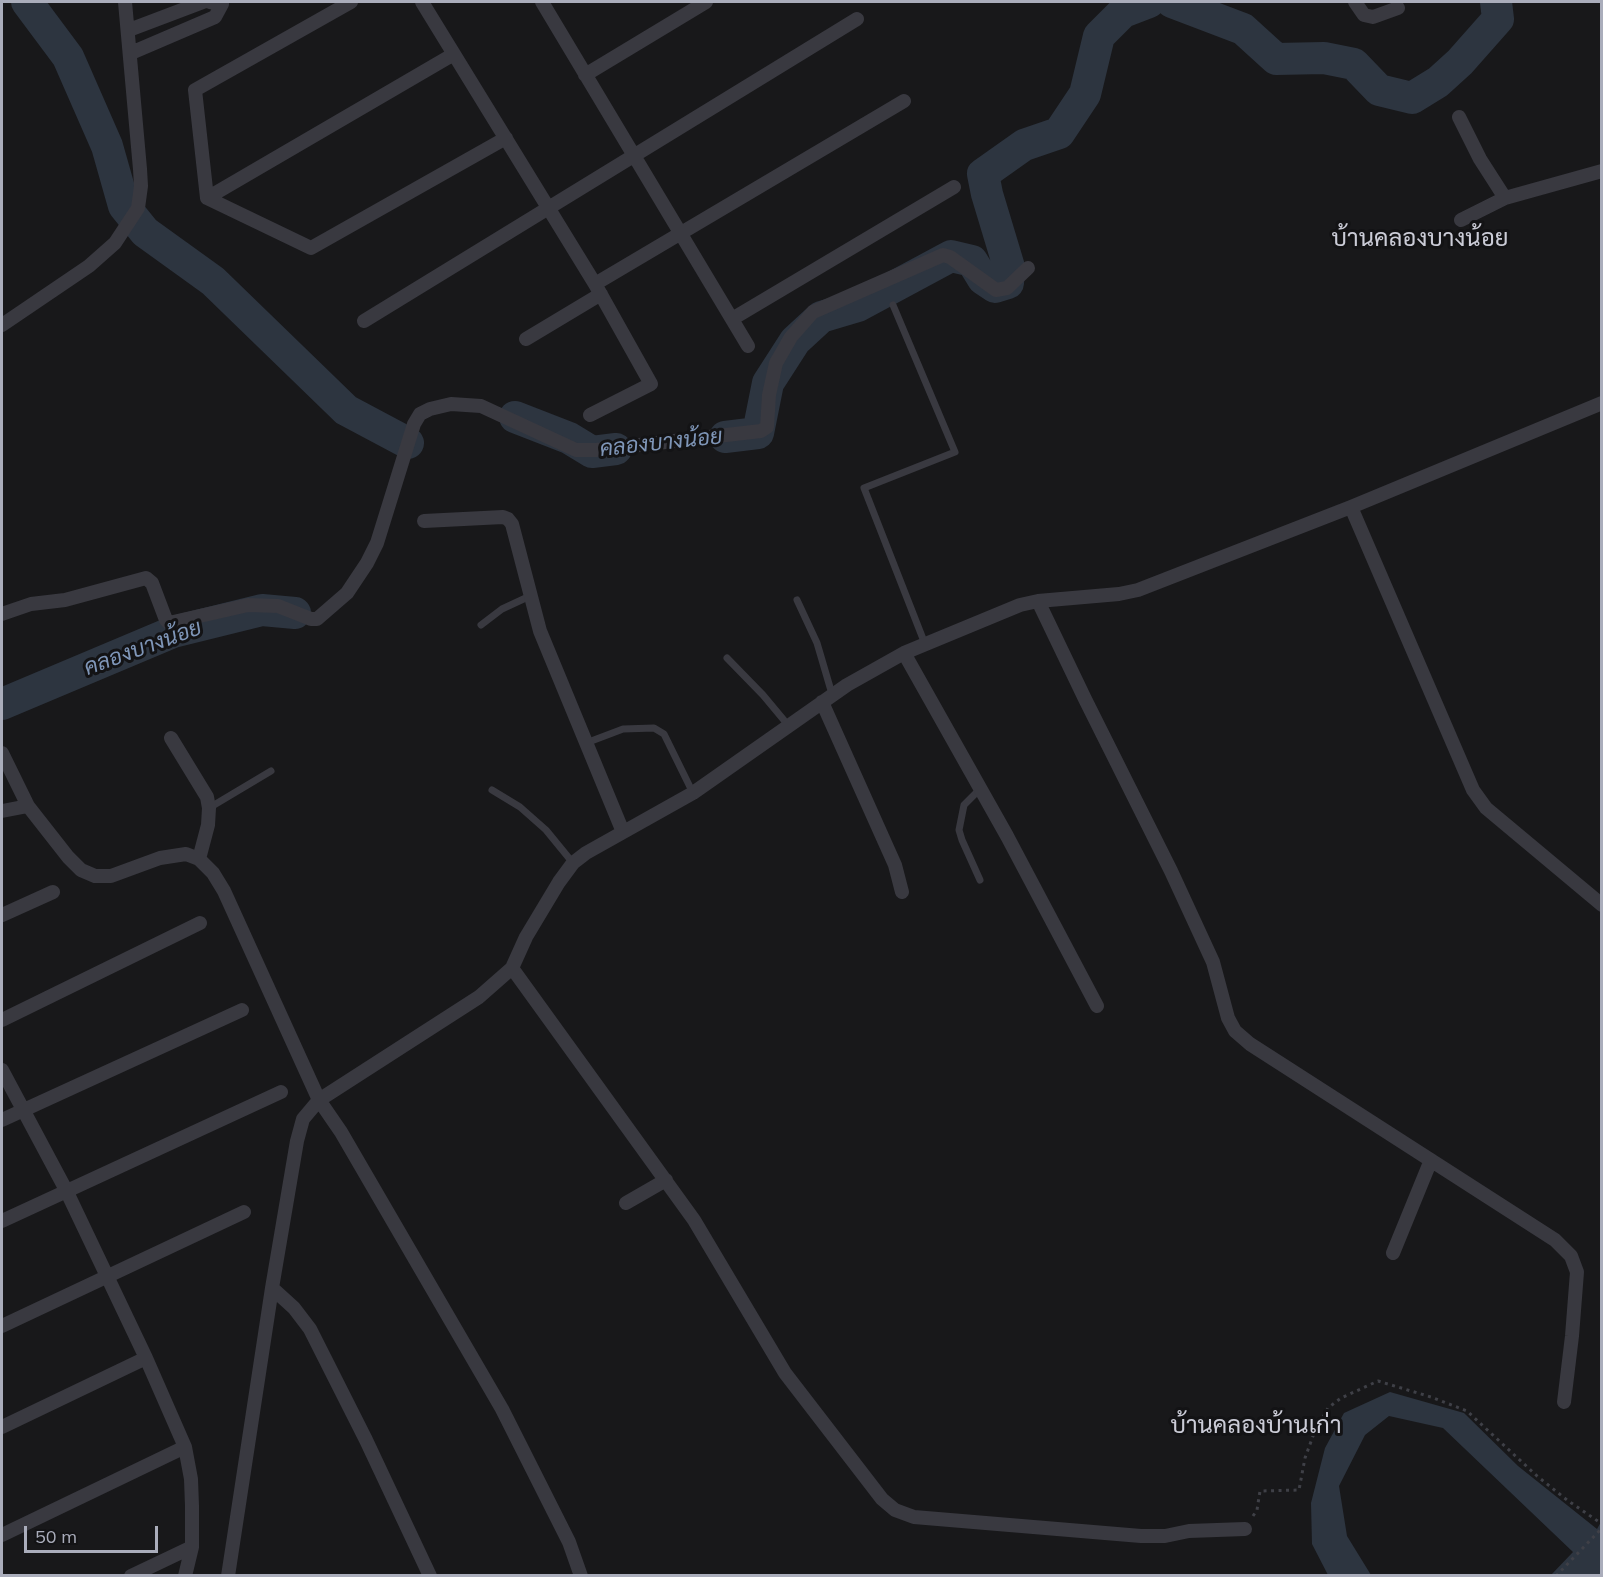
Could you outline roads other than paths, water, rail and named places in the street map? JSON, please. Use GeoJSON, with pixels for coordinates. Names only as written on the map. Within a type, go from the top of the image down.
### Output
{"type":"FeatureCollection","features":[{"type":"Feature","properties":{"kind":"street"},"geometry":{"type":"LineString","coordinates":[[2,326],[89,266],[115,243],[138,208],[141,186],[140,169],[125,2]]}},
{"type":"Feature","properties":{"kind":"street"},"geometry":{"type":"LineString","coordinates":[[129,30],[203,2]]}},
{"type":"Feature","properties":{"kind":"street"},"geometry":{"type":"LineString","coordinates":[[131,52],[215,17],[220,2]]}},
{"type":"Feature","properties":{"kind":"street"},"geometry":{"type":"LineString","coordinates":[[207,198],[195,90],[351,2]]}},
{"type":"Feature","properties":{"kind":"street"},"geometry":{"type":"LineString","coordinates":[[422,2],[598,289],[651,384],[590,415]]}},
{"type":"Feature","properties":{"kind":"street"},"geometry":{"type":"LineString","coordinates":[[542,2],[748,346]]}},
{"type":"Feature","properties":{"kind":"street"},"geometry":{"type":"LineString","coordinates":[[585,75],[706,2]]}},
{"type":"Feature","properties":{"kind":"street"},"geometry":{"type":"LineString","coordinates":[[1355,2],[1365,15],[1373,17],[1398,8]]}},
{"type":"Feature","properties":{"kind":"street"},"geometry":{"type":"LineString","coordinates":[[364,321],[857,19]]}},
{"type":"Feature","properties":{"kind":"street"},"geometry":{"type":"LineString","coordinates":[[207,198],[454,54]]}},
{"type":"Feature","properties":{"kind":"street"},"geometry":{"type":"LineString","coordinates":[[526,339],[679,234],[904,101]]}},
{"type":"Feature","properties":{"kind":"street"},"geometry":{"type":"LineString","coordinates":[[1459,117],[1480,159],[1505,198]]}},
{"type":"Feature","properties":{"kind":"street"},"geometry":{"type":"LineString","coordinates":[[207,198],[311,248],[506,138]]}},
{"type":"Feature","properties":{"kind":"street"},"geometry":{"type":"LineString","coordinates":[[1461,220],[1505,198],[1602,171]]}},
{"type":"Feature","properties":{"kind":"street"},"geometry":{"type":"LineString","coordinates":[[732,319],[954,187]]}},
{"type":"Feature","properties":{"kind":"street"},"geometry":{"type":"LineString","coordinates":[[2,614],[31,604],[65,600],[146,578],[152,583],[169,623],[248,605],[278,606],[316,619],[347,593],[367,563],[377,543],[414,424],[420,414],[430,409],[451,404],[481,406],[576,450],[596,450],[761,431],[766,427],[770,386],[776,363],[791,337],[813,312],[943,255],[950,257],[996,290],[1006,288],[1028,268]]}},
{"type":"Feature","properties":{"kind":"street"},"geometry":{"type":"LineString","coordinates":[[228,1575],[272,1288],[297,1141],[303,1119],[319,1100],[478,997],[512,968],[526,936],[573,863],[586,853],[693,793],[827,698],[904,653],[1007,609],[1038,601],[1119,594],[1138,590],[1351,507],[1602,403]]}},
{"type":"Feature","properties":{"kind":"street"},"geometry":{"type":"LineString","coordinates":[[1351,507],[1473,790],[1486,808],[1602,905]]}},
{"type":"Feature","properties":{"kind":"street"},"geometry":{"type":"LineString","coordinates":[[424,521],[496,517],[508,519],[514,529],[540,631],[623,832]]}},
{"type":"Feature","properties":{"kind":"street"},"geometry":{"type":"LineString","coordinates":[[1038,601],[1084,699],[1171,871],[1213,962],[1228,1017],[1235,1031],[1250,1044],[1555,1240],[1571,1256],[1576,1272],[1572,1336],[1564,1402]]}},
{"type":"Feature","properties":{"kind":"street"},"geometry":{"type":"LineString","coordinates":[[904,653],[1097,1006]]}},
{"type":"Feature","properties":{"kind":"street"},"geometry":{"type":"LineString","coordinates":[[827,698],[895,865],[902,892]]}},
{"type":"Feature","properties":{"kind":"street"},"geometry":{"type":"LineString","coordinates":[[171,738],[207,797],[208,825],[199,859]]}},
{"type":"Feature","properties":{"kind":"street"},"geometry":{"type":"LineString","coordinates":[[2,753],[28,806],[81,870],[95,876],[111,876],[174,854],[186,854],[199,859],[213,873],[224,891],[319,1100],[341,1132],[502,1409],[569,1542],[581,1575]]}},
{"type":"Feature","properties":{"kind":"street"},"geometry":{"type":"LineString","coordinates":[[2,811],[28,806]]}},
{"type":"Feature","properties":{"kind":"street"},"geometry":{"type":"LineString","coordinates":[[2,915],[53,892]]}},
{"type":"Feature","properties":{"kind":"street"},"geometry":{"type":"LineString","coordinates":[[2,1020],[200,923]]}},
{"type":"Feature","properties":{"kind":"street"},"geometry":{"type":"LineString","coordinates":[[512,968],[694,1220],[785,1373],[882,1499],[895,1510],[914,1517],[1141,1536],[1245,1529]]}},
{"type":"Feature","properties":{"kind":"street"},"geometry":{"type":"LineString","coordinates":[[2,1120],[242,1010]]}},
{"type":"Feature","properties":{"kind":"street"},"geometry":{"type":"LineString","coordinates":[[2,1070],[66,1190],[146,1358],[185,1447],[191,1479],[192,1547],[185,1575]]}},
{"type":"Feature","properties":{"kind":"street"},"geometry":{"type":"LineString","coordinates":[[2,1221],[280,1092]]}},
{"type":"Feature","properties":{"kind":"street"},"geometry":{"type":"LineString","coordinates":[[1393,1253],[1431,1160]]}},
{"type":"Feature","properties":{"kind":"street"},"geometry":{"type":"LineString","coordinates":[[626,1203],[666,1180]]}},
{"type":"Feature","properties":{"kind":"street"},"geometry":{"type":"LineString","coordinates":[[2,1326],[244,1212]]}},
{"type":"Feature","properties":{"kind":"street"},"geometry":{"type":"LineString","coordinates":[[272,1288],[294,1308],[310,1329],[430,1575]]}},
{"type":"Feature","properties":{"kind":"street"},"geometry":{"type":"LineString","coordinates":[[2,1426],[146,1358]]}},
{"type":"Feature","properties":{"kind":"street"},"geometry":{"type":"LineString","coordinates":[[2,1535],[185,1447]]}},
{"type":"Feature","properties":{"kind":"street"},"geometry":{"type":"LineString","coordinates":[[131,1575],[192,1547]]}},
{"type":"Feature","properties":{"kind":"lane"},"geometry":{"type":"LineString","coordinates":[[893,305],[955,452],[864,488],[925,644]]}},
{"type":"Feature","properties":{"kind":"lane"},"geometry":{"type":"LineString","coordinates":[[481,626],[502,609],[530,596]]}},
{"type":"Feature","properties":{"kind":"lane"},"geometry":{"type":"LineString","coordinates":[[797,600],[818,643],[827,698]]}},
{"type":"Feature","properties":{"kind":"lane"},"geometry":{"type":"LineString","coordinates":[[727,658],[788,725]]}},
{"type":"Feature","properties":{"kind":"lane"},"geometry":{"type":"LineString","coordinates":[[586,743],[623,729],[654,728],[664,734],[693,793]]}},
{"type":"Feature","properties":{"kind":"lane"},"geometry":{"type":"LineString","coordinates":[[209,808],[271,771]]}},
{"type":"Feature","properties":{"kind":"lane"},"geometry":{"type":"LineString","coordinates":[[980,789],[964,805],[959,830],[980,880]]}},
{"type":"Feature","properties":{"kind":"lane"},"geometry":{"type":"LineString","coordinates":[[492,790],[520,807],[546,830],[573,863]]}},
{"type":"Feature","properties":{"kind":"waterway"},"geometry":{"type":"LineString","coordinates":[[27,2],[68,57],[107,146],[124,206],[145,232],[213,281],[346,410],[408,443]]}},
{"type":"Feature","properties":{"kind":"waterway","name":"คลองบางน้อย"},"geometry":{"type":"LineString","coordinates":[[725,437],[758,433],[768,383],[795,341],[821,317],[858,306],[951,256],[972,261],[983,279],[995,287],[1008,283],[1009,267],[983,174],[1024,145],[1059,133],[1085,94],[1099,36],[1123,12],[1149,2]]}},
{"type":"Feature","properties":{"kind":"waterway","name":"คลองบางน้อย"},"geometry":{"type":"LineString","coordinates":[[1172,2],[1243,29],[1276,59],[1324,58],[1354,64],[1379,90],[1412,98],[1438,82],[1460,62],[1498,19],[1496,2]]}},
{"type":"Feature","properties":{"kind":"waterway","name":"คลองบางน้อย"},"geometry":{"type":"LineString","coordinates":[[515,417],[569,438],[592,452],[616,449]]}},
{"type":"Feature","properties":{"kind":"waterway","name":"คลองบางน้อย"},"geometry":{"type":"LineString","coordinates":[[2,704],[173,632],[262,610],[295,613]]}},
{"type":"Feature","properties":{"kind":"district","name":"บ้านคลองบางน้อย"},"geometry":{"type":"Point","coordinates":[1420,239]}},
{"type":"Feature","properties":{"kind":"district","name":"บ้านคลองบ้านเก่า"},"geometry":{"type":"Point","coordinates":[1256,1426]}}]}
